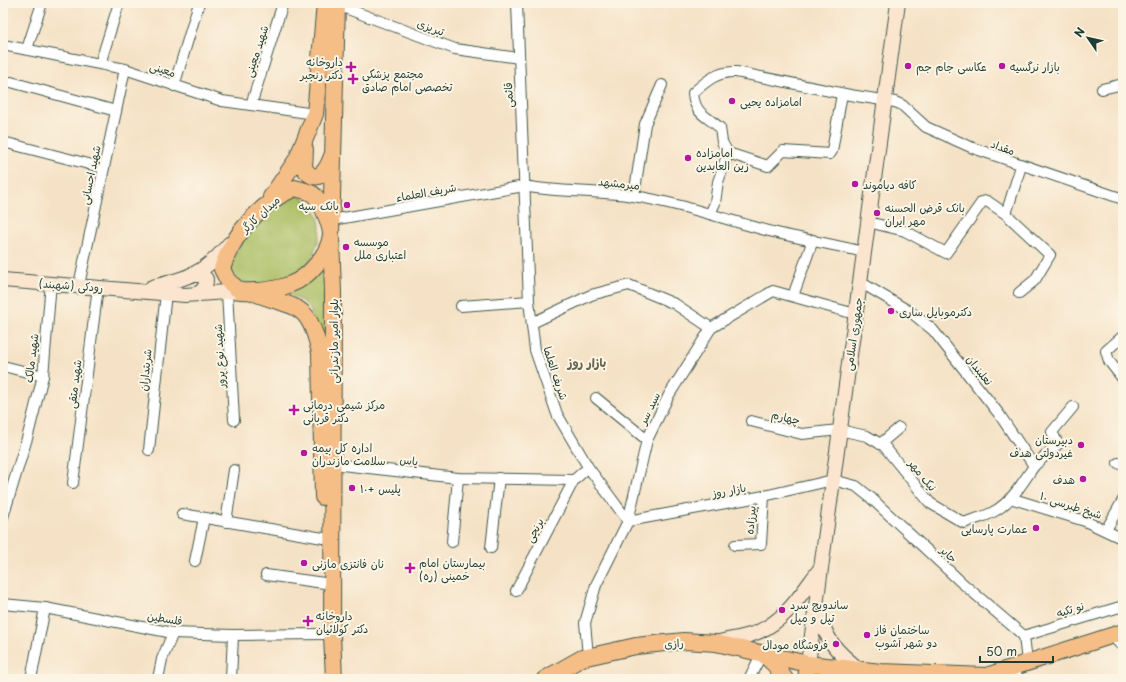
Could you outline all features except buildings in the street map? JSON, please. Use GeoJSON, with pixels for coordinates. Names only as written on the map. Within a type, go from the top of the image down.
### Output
{"type":"FeatureCollection","features":[{"type":"Feature","properties":{"kind":"main road","name":"جمهوری اسلامی"},"geometry":{"type":"LineString","coordinates":[[807,672],[898,3]]}},
{"type":"Feature","properties":{"kind":"main road"},"geometry":{"type":"LineString","coordinates":[[260,211],[278,189],[298,158],[316,114],[333,4]]}},
{"type":"Feature","properties":{"kind":"main road","name":"بلوار امیر مازندرانی"},"geometry":{"type":"LineString","coordinates":[[333,4],[333,152],[331,228],[334,464],[332,634],[334,679]]}},
{"type":"Feature","properties":{"kind":"main road"},"geometry":{"type":"LineString","coordinates":[[308,135],[303,160],[306,172],[317,177],[322,174],[328,166],[333,152]]}},
{"type":"Feature","properties":{"kind":"main road","name":"میدان کارگر"},"geometry":{"type":"LineString","coordinates":[[240,292],[228,281],[222,269],[226,255],[238,234],[260,211],[279,195],[295,188],[315,196],[322,206],[331,228]]}},
{"type":"Feature","properties":{"kind":"main road"},"geometry":{"type":"LineString","coordinates":[[240,292],[264,292],[292,284],[304,277],[313,269],[319,260],[331,228]]}},
{"type":"Feature","properties":{"kind":"main road","name":"رودکی (شهبند)"},"geometry":{"type":"LineString","coordinates":[[140,290],[181,280],[191,275],[216,260],[238,234]]}},
{"type":"Feature","properties":{"kind":"main road"},"geometry":{"type":"LineString","coordinates":[[191,275],[202,275],[206,280],[206,285],[202,291],[196,294]]}},
{"type":"Feature","properties":{"kind":"main road","name":"رودکی (شهبند)"},"geometry":{"type":"LineString","coordinates":[[3,280],[166,293],[196,294],[240,292]]}},
{"type":"Feature","properties":{"kind":"main road","name":"بلوار امیر مازندرانی"},"geometry":{"type":"LineString","coordinates":[[240,292],[294,305],[306,314],[317,337],[320,353],[325,634],[323,679]]}},
{"type":"Feature","properties":{"kind":"main road"},"geometry":{"type":"LineString","coordinates":[[716,643],[757,633],[778,621],[795,605],[820,569]]}},
{"type":"Feature","properties":{"kind":"main road"},"geometry":{"type":"LineString","coordinates":[[816,605],[824,632],[840,655],[861,675],[986,676],[1015,674],[1027,662],[1118,634]]}},
{"type":"Feature","properties":{"kind":"main road","name":"رازی"},"geometry":{"type":"LineString","coordinates":[[545,679],[560,669],[588,656],[636,646],[684,641],[716,643],[762,653],[807,672],[861,675]]}},
{"type":"Feature","properties":{"kind":"main road"},"geometry":{"type":"LineString","coordinates":[[762,653],[775,665],[785,679]]}},
{"type":"Feature","properties":{"kind":"street"},"geometry":{"type":"LineString","coordinates":[[27,49],[42,3]]}},
{"type":"Feature","properties":{"kind":"street"},"geometry":{"type":"LineString","coordinates":[[100,64],[119,3]]}},
{"type":"Feature","properties":{"kind":"street"},"geometry":{"type":"LineString","coordinates":[[174,86],[199,3]]}},
{"type":"Feature","properties":{"kind":"street","name":"شهید معینی"},"geometry":{"type":"LineString","coordinates":[[251,105],[283,3]]}},
{"type":"Feature","properties":{"kind":"street","name":"قائمی"},"geometry":{"type":"LineString","coordinates":[[517,3],[524,186]]}},
{"type":"Feature","properties":{"kind":"street","name":"تبریزی"},"geometry":{"type":"LineString","coordinates":[[333,4],[455,49],[519,58]]}},
{"type":"Feature","properties":{"kind":"street","name":"معینی"},"geometry":{"type":"LineString","coordinates":[[3,45],[125,69],[222,101],[316,114]]}},
{"type":"Feature","properties":{"kind":"street","name":"شهید احسانی"},"geometry":{"type":"LineString","coordinates":[[79,285],[125,69]]}},
{"type":"Feature","properties":{"kind":"street","name":"مقداد"},"geometry":{"type":"LineString","coordinates":[[728,153],[722,142],[720,128],[698,112],[694,104],[693,93],[705,82],[724,72],[736,72],[842,94],[895,102],[902,105],[926,127],[973,148],[1021,166],[1123,199]]}},
{"type":"Feature","properties":{"kind":"street"},"geometry":{"type":"LineString","coordinates":[[11,82],[116,111]]}},
{"type":"Feature","properties":{"kind":"street"},"geometry":{"type":"LineString","coordinates":[[1102,89],[1123,84]]}},
{"type":"Feature","properties":{"kind":"street"},"geometry":{"type":"LineString","coordinates":[[634,196],[645,124],[662,85]]}},
{"type":"Feature","properties":{"kind":"street"},"geometry":{"type":"LineString","coordinates":[[710,214],[715,203],[718,182],[728,153],[768,166],[783,151],[830,154],[832,151],[842,94]]}},
{"type":"Feature","properties":{"kind":"street"},"geometry":{"type":"LineString","coordinates":[[3,142],[104,168]]}},
{"type":"Feature","properties":{"kind":"street"},"geometry":{"type":"LineString","coordinates":[[1006,214],[1021,166]]}},
{"type":"Feature","properties":{"kind":"street","name":"میرمشهد"},"geometry":{"type":"LineString","coordinates":[[524,186],[634,196],[710,214],[770,231],[864,252]]}},
{"type":"Feature","properties":{"kind":"street","name":"شریف العلماء"},"geometry":{"type":"LineString","coordinates":[[331,228],[524,186]]}},
{"type":"Feature","properties":{"kind":"street","name":"شریف العلما"},"geometry":{"type":"LineString","coordinates":[[524,186],[529,301],[535,350],[557,414],[588,467],[628,521]]}},
{"type":"Feature","properties":{"kind":"street"},"geometry":{"type":"LineString","coordinates":[[868,222],[905,231],[946,253],[982,202],[987,201],[1006,214],[1050,255],[1034,280],[1019,293]]}},
{"type":"Feature","properties":{"kind":"street"},"geometry":{"type":"LineString","coordinates":[[793,296],[813,240]]}},
{"type":"Feature","properties":{"kind":"street","name":"نعلبندان"},"geometry":{"type":"LineString","coordinates":[[860,282],[912,313],[933,330],[999,414],[1034,466]]}},
{"type":"Feature","properties":{"kind":"street","name":"شهید مالک"},"geometry":{"type":"LineString","coordinates":[[3,517],[28,435],[43,376],[51,283]]}},
{"type":"Feature","properties":{"kind":"street"},"geometry":{"type":"LineString","coordinates":[[532,323],[591,295],[629,285],[675,304],[711,328]]}},
{"type":"Feature","properties":{"kind":"street","name":"شهید متقی"},"geometry":{"type":"LineString","coordinates":[[74,483],[98,287]]}},
{"type":"Feature","properties":{"kind":"street","name":"سید سر"},"geometry":{"type":"LineString","coordinates":[[588,656],[585,623],[596,585],[628,521],[647,440],[669,395],[711,328],[773,291],[855,314]]}},
{"type":"Feature","properties":{"kind":"street","name":"شهید نوع پرور"},"geometry":{"type":"LineString","coordinates":[[234,420],[240,292]]}},
{"type":"Feature","properties":{"kind":"street","name":"شربتداران"},"geometry":{"type":"LineString","coordinates":[[149,450],[166,293]]}},
{"type":"Feature","properties":{"kind":"street"},"geometry":{"type":"LineString","coordinates":[[461,306],[529,301]]}},
{"type":"Feature","properties":{"kind":"street"},"geometry":{"type":"LineString","coordinates":[[1123,336],[1106,352],[1109,361],[1123,379]]}},
{"type":"Feature","properties":{"kind":"street"},"geometry":{"type":"LineString","coordinates":[[3,366],[43,376]]}},
{"type":"Feature","properties":{"kind":"street"},"geometry":{"type":"LineString","coordinates":[[596,398],[647,440]]}},
{"type":"Feature","properties":{"kind":"street"},"geometry":{"type":"LineString","coordinates":[[1010,498],[1034,466],[1058,444],[1052,432],[1073,407]]}},
{"type":"Feature","properties":{"kind":"street","name":"چهارم"},"geometry":{"type":"LineString","coordinates":[[752,421],[802,434],[839,430]]}},
{"type":"Feature","properties":{"kind":"street"},"geometry":{"type":"LineString","coordinates":[[880,444],[899,428]]}},
{"type":"Feature","properties":{"kind":"street","name":"نیک مهر"},"geometry":{"type":"LineString","coordinates":[[839,430],[867,436],[880,444],[888,451],[930,503],[964,522],[993,513],[1010,498]]}},
{"type":"Feature","properties":{"kind":"street","name":"یاس"},"geometry":{"type":"LineString","coordinates":[[334,464],[458,478],[574,480]]}},
{"type":"Feature","properties":{"kind":"street"},"geometry":{"type":"LineString","coordinates":[[226,522],[234,470]]}},
{"type":"Feature","properties":{"kind":"street"},"geometry":{"type":"LineString","coordinates":[[574,480],[583,472]]}},
{"type":"Feature","properties":{"kind":"street"},"geometry":{"type":"LineString","coordinates":[[452,542],[458,478]]}},
{"type":"Feature","properties":{"kind":"street"},"geometry":{"type":"LineString","coordinates":[[490,548],[499,478]]}},
{"type":"Feature","properties":{"kind":"street","name":"برنجی"},"geometry":{"type":"LineString","coordinates":[[516,591],[574,480]]}},
{"type":"Feature","properties":{"kind":"street","name":"بازار روز"},"geometry":{"type":"LineString","coordinates":[[628,521],[764,496],[833,480]]}},
{"type":"Feature","properties":{"kind":"street","name":"جابر"},"geometry":{"type":"LineString","coordinates":[[833,480],[856,486],[871,498],[961,582],[1024,636]]}},
{"type":"Feature","properties":{"kind":"street","name":"پیرزاده"},"geometry":{"type":"LineString","coordinates":[[735,545],[761,544],[764,496]]}},
{"type":"Feature","properties":{"kind":"street","name":"شیخ طبرسی ۱۰"},"geometry":{"type":"LineString","coordinates":[[1010,498],[1106,530],[1123,539]]}},
{"type":"Feature","properties":{"kind":"street"},"geometry":{"type":"LineString","coordinates":[[1106,530],[1123,500]]}},
{"type":"Feature","properties":{"kind":"street"},"geometry":{"type":"LineString","coordinates":[[182,514],[323,538]]}},
{"type":"Feature","properties":{"kind":"street"},"geometry":{"type":"LineString","coordinates":[[195,561],[204,518]]}},
{"type":"Feature","properties":{"kind":"street"},"geometry":{"type":"LineString","coordinates":[[266,575],[324,582]]}},
{"type":"Feature","properties":{"kind":"street","name":"فلسطین"},"geometry":{"type":"LineString","coordinates":[[3,604],[45,608],[173,632],[233,635],[325,634]]}},
{"type":"Feature","properties":{"kind":"street","name":"نو تکیه"},"geometry":{"type":"LineString","coordinates":[[1024,636],[1123,606]]}},
{"type":"Feature","properties":{"kind":"street"},"geometry":{"type":"LineString","coordinates":[[31,679],[45,608]]}},
{"type":"Feature","properties":{"kind":"street"},"geometry":{"type":"LineString","coordinates":[[158,679],[162,659],[173,632]]}},
{"type":"Feature","properties":{"kind":"street"},"geometry":{"type":"LineString","coordinates":[[1118,634],[1123,647]]}},
{"type":"Feature","properties":{"kind":"street"},"geometry":{"type":"LineString","coordinates":[[231,679],[233,635]]}},
{"type":"Feature","properties":{"kind":"street"},"geometry":{"type":"LineString","coordinates":[[1024,636],[1027,662]]}},
{"type":"Feature","properties":{"kind":"street"},"geometry":{"type":"LineString","coordinates":[[750,679],[762,653]]}},
{"type":"Feature","properties":{"kind":"green space"},"geometry":{"type":"Polygon","coordinates":[[[296,195],[310,204],[315,210],[320,223],[319,239],[311,260],[287,277],[277,281],[249,284],[240,281],[230,269],[243,241],[256,223],[271,208],[281,201],[296,195]]]}},
{"type":"Feature","properties":{"kind":"green space"},"geometry":{"type":"Polygon","coordinates":[[[328,256],[326,506],[311,311],[304,302],[286,293],[328,256]]]}},
{"type":"Feature","properties":{"kind":"place","name":"عکاسی جام جم"},"geometry":{"type":"Point","coordinates":[908,66]}},
{"type":"Feature","properties":{"kind":"place","name":"بازار نرگسیه"},"geometry":{"type":"Point","coordinates":[1002,66]}},
{"type":"Feature","properties":{"kind":"place","name":"داروخانه دکتر رنجبر"},"geometry":{"type":"Point","coordinates":[351,67]}},
{"type":"Feature","properties":{"kind":"place","name":"مجتمع پزشکی تخصصی امام صادق"},"geometry":{"type":"Point","coordinates":[353,79]}},
{"type":"Feature","properties":{"kind":"place","name":"امامزاده یحیی"},"geometry":{"type":"Point","coordinates":[732,101]}},
{"type":"Feature","properties":{"kind":"place","name":"امامزاده زین العابدین"},"geometry":{"type":"Point","coordinates":[688,158]}},
{"type":"Feature","properties":{"kind":"place","name":"کافه دیاموند"},"geometry":{"type":"Point","coordinates":[855,184]}},
{"type":"Feature","properties":{"kind":"place","name":"بانک سپه"},"geometry":{"type":"Point","coordinates":[347,205]}},
{"type":"Feature","properties":{"kind":"place","name":"بانک قرض الحسنه مهر ایران"},"geometry":{"type":"Point","coordinates":[877,213]}},
{"type":"Feature","properties":{"kind":"place","name":"موسسه اعتباری ملل"},"geometry":{"type":"Point","coordinates":[346,247]}},
{"type":"Feature","properties":{"kind":"place","name":"دکترموبایل ساری"},"geometry":{"type":"Point","coordinates":[891,311]}},
{"type":"Feature","properties":{"kind":"place","name":"مرکز شیمی درمانی دکتر قربانی"},"geometry":{"type":"Point","coordinates":[294,410]}},
{"type":"Feature","properties":{"kind":"place","name":"دبیرستان غیردولتی هدف"},"geometry":{"type":"Point","coordinates":[1081,445]}},
{"type":"Feature","properties":{"kind":"place","name":"اداره کل بیمه سلامت مازندران"},"geometry":{"type":"Point","coordinates":[304,453]}},
{"type":"Feature","properties":{"kind":"place","name":"هدف"},"geometry":{"type":"Point","coordinates":[1083,479]}},
{"type":"Feature","properties":{"kind":"place","name":"پلیس +١٠"},"geometry":{"type":"Point","coordinates":[352,488]}},
{"type":"Feature","properties":{"kind":"place","name":"عمارت پارسایی"},"geometry":{"type":"Point","coordinates":[1036,528]}},
{"type":"Feature","properties":{"kind":"place","name":"نان فانتزی مازنی"},"geometry":{"type":"Point","coordinates":[304,563]}},
{"type":"Feature","properties":{"kind":"place","name":"بیمارستان امام خمینی (ره)"},"geometry":{"type":"Point","coordinates":[410,568]}},
{"type":"Feature","properties":{"kind":"place","name":"ساندویچ سرد تپل و مپل"},"geometry":{"type":"Point","coordinates":[782,610]}},
{"type":"Feature","properties":{"kind":"place","name":"داروخانه دکتر کولائیان"},"geometry":{"type":"Point","coordinates":[308,621]}},
{"type":"Feature","properties":{"kind":"place","name":"ساختمان فاز دو شهر آشوب"},"geometry":{"type":"Point","coordinates":[867,635]}},
{"type":"Feature","properties":{"kind":"place","name":"فروشگاه مودال"},"geometry":{"type":"Point","coordinates":[836,644]}},
{"type":"Feature","properties":{"kind":"district","name":"بازار روز"},"geometry":{"type":"Point","coordinates":[587,362]}}]}
